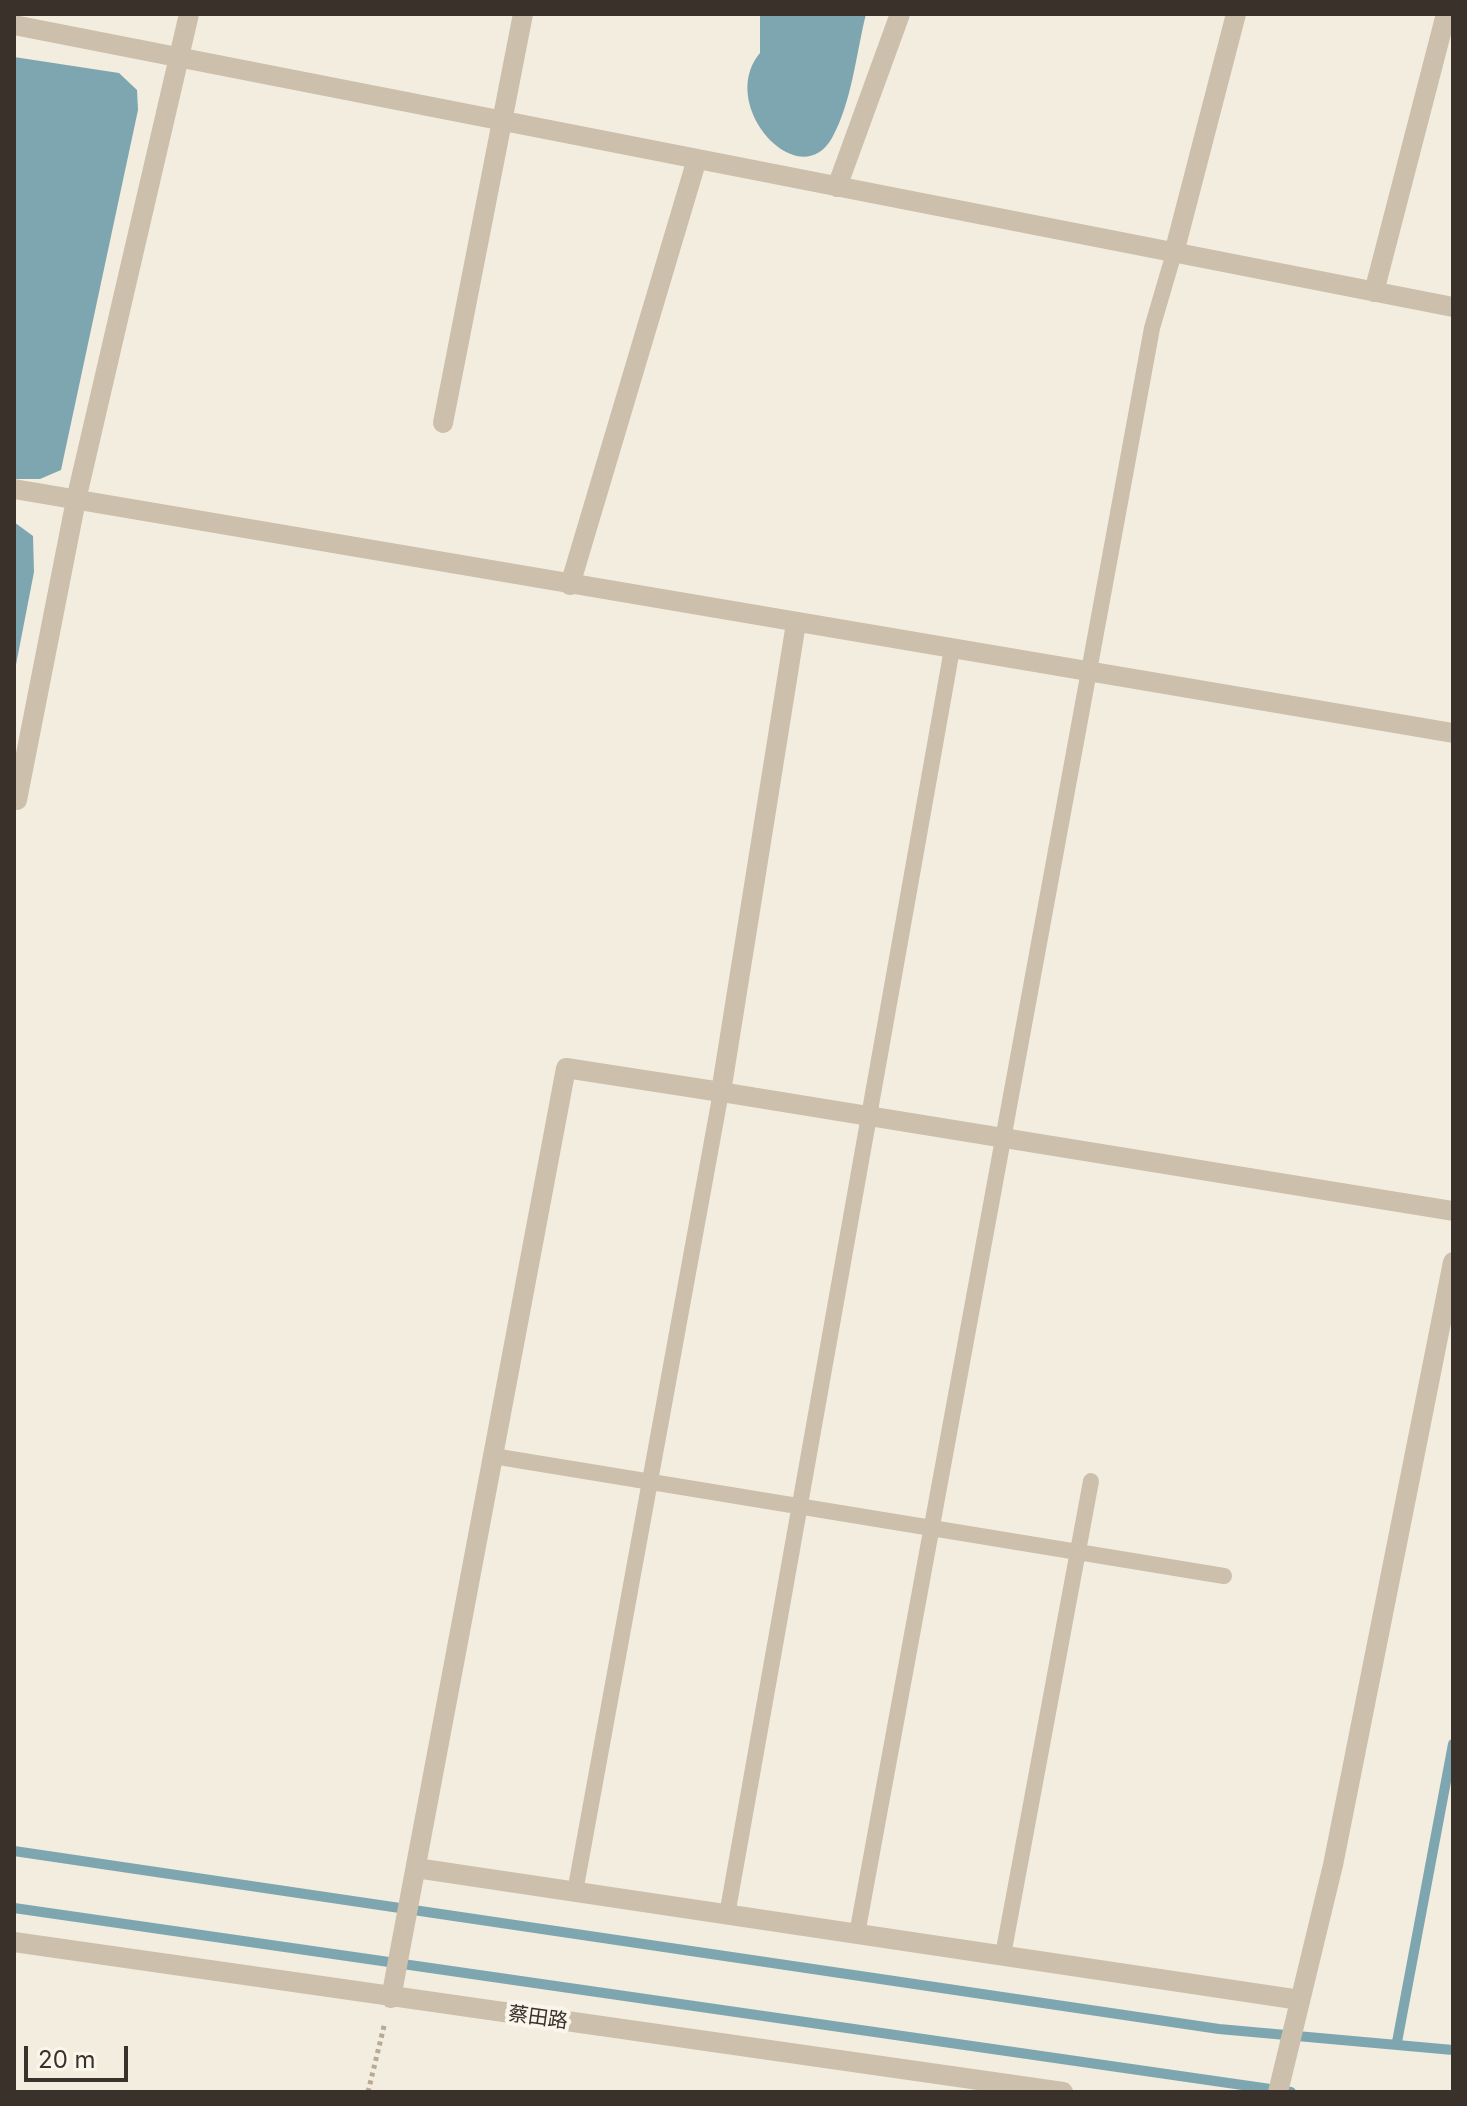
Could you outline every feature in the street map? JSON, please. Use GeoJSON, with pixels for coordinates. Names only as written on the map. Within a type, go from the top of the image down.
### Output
{"type":"FeatureCollection","features":[{"type":"Feature","properties":{"kind":"street"},"geometry":{"type":"LineString","coordinates":[[17,800],[76,500],[189,14]]}},
{"type":"Feature","properties":{"kind":"street"},"geometry":{"type":"LineString","coordinates":[[443,423],[523,14]]}},
{"type":"Feature","properties":{"kind":"street"},"geometry":{"type":"LineString","coordinates":[[837,187],[900,14]]}},
{"type":"Feature","properties":{"kind":"street"},"geometry":{"type":"LineString","coordinates":[[1174,253],[1236,14]]}},
{"type":"Feature","properties":{"kind":"street"},"geometry":{"type":"LineString","coordinates":[[1374,292],[1446,14]]}},
{"type":"Feature","properties":{"kind":"street"},"geometry":{"type":"LineString","coordinates":[[14,25],[1453,307]]}},
{"type":"Feature","properties":{"kind":"street"},"geometry":{"type":"LineString","coordinates":[[570,585],[697,159]]}},
{"type":"Feature","properties":{"kind":"street"},"geometry":{"type":"LineString","coordinates":[[14,489],[1453,733]]}},
{"type":"Feature","properties":{"kind":"street"},"geometry":{"type":"LineString","coordinates":[[721,1092],[796,623]]}},
{"type":"Feature","properties":{"kind":"street"},"geometry":{"type":"LineString","coordinates":[[393,1988],[566,1068],[1453,1211]]}},
{"type":"Feature","properties":{"kind":"street"},"geometry":{"type":"LineString","coordinates":[[1280,2084],[1333,1865],[1453,1262]]}},
{"type":"Feature","properties":{"kind":"street"},"geometry":{"type":"LineString","coordinates":[[416,1868],[1003,1955],[1298,2010]]}},
{"type":"Feature","properties":{"kind":"street","name":"蔡田路"},"geometry":{"type":"LineString","coordinates":[[14,1942],[393,1988],[1063,2092]]}},
{"type":"Feature","properties":{"kind":"lane"},"geometry":{"type":"LineString","coordinates":[[857,1934],[1152,328],[1174,253]]}},
{"type":"Feature","properties":{"kind":"lane"},"geometry":{"type":"LineString","coordinates":[[727,1915],[952,649]]}},
{"type":"Feature","properties":{"kind":"lane"},"geometry":{"type":"LineString","coordinates":[[575,1892],[721,1092]]}},
{"type":"Feature","properties":{"kind":"lane"},"geometry":{"type":"LineString","coordinates":[[493,1456],[1224,1576]]}},
{"type":"Feature","properties":{"kind":"lane"},"geometry":{"type":"LineString","coordinates":[[1003,1955],[1091,1481]]}},
{"type":"Feature","properties":{"kind":"path"},"geometry":{"type":"LineString","coordinates":[[368,2092],[393,1988]]}},
{"type":"Feature","properties":{"kind":"water"},"geometry":{"type":"Polygon","coordinates":[[[760,14],[866,14],[853,78],[839,124],[832,138],[818,153],[801,156],[783,150],[767,137],[755,118],[748,96],[749,74],[760,53],[760,14]]]}},
{"type":"Feature","properties":{"kind":"water"},"geometry":{"type":"Polygon","coordinates":[[[14,57],[119,73],[137,90],[138,110],[61,470],[40,479],[14,479],[14,57]]]}},
{"type":"Feature","properties":{"kind":"water"},"geometry":{"type":"Polygon","coordinates":[[[14,522],[33,536],[34,572],[14,675],[14,522]]]}},
{"type":"Feature","properties":{"kind":"waterway"},"geometry":{"type":"LineString","coordinates":[[1397,2042],[1453,1744]]}},
{"type":"Feature","properties":{"kind":"waterway"},"geometry":{"type":"LineString","coordinates":[[14,1851],[1219,2029],[1453,2050]]}},
{"type":"Feature","properties":{"kind":"waterway"},"geometry":{"type":"LineString","coordinates":[[14,1908],[1291,2092]]}}]}
